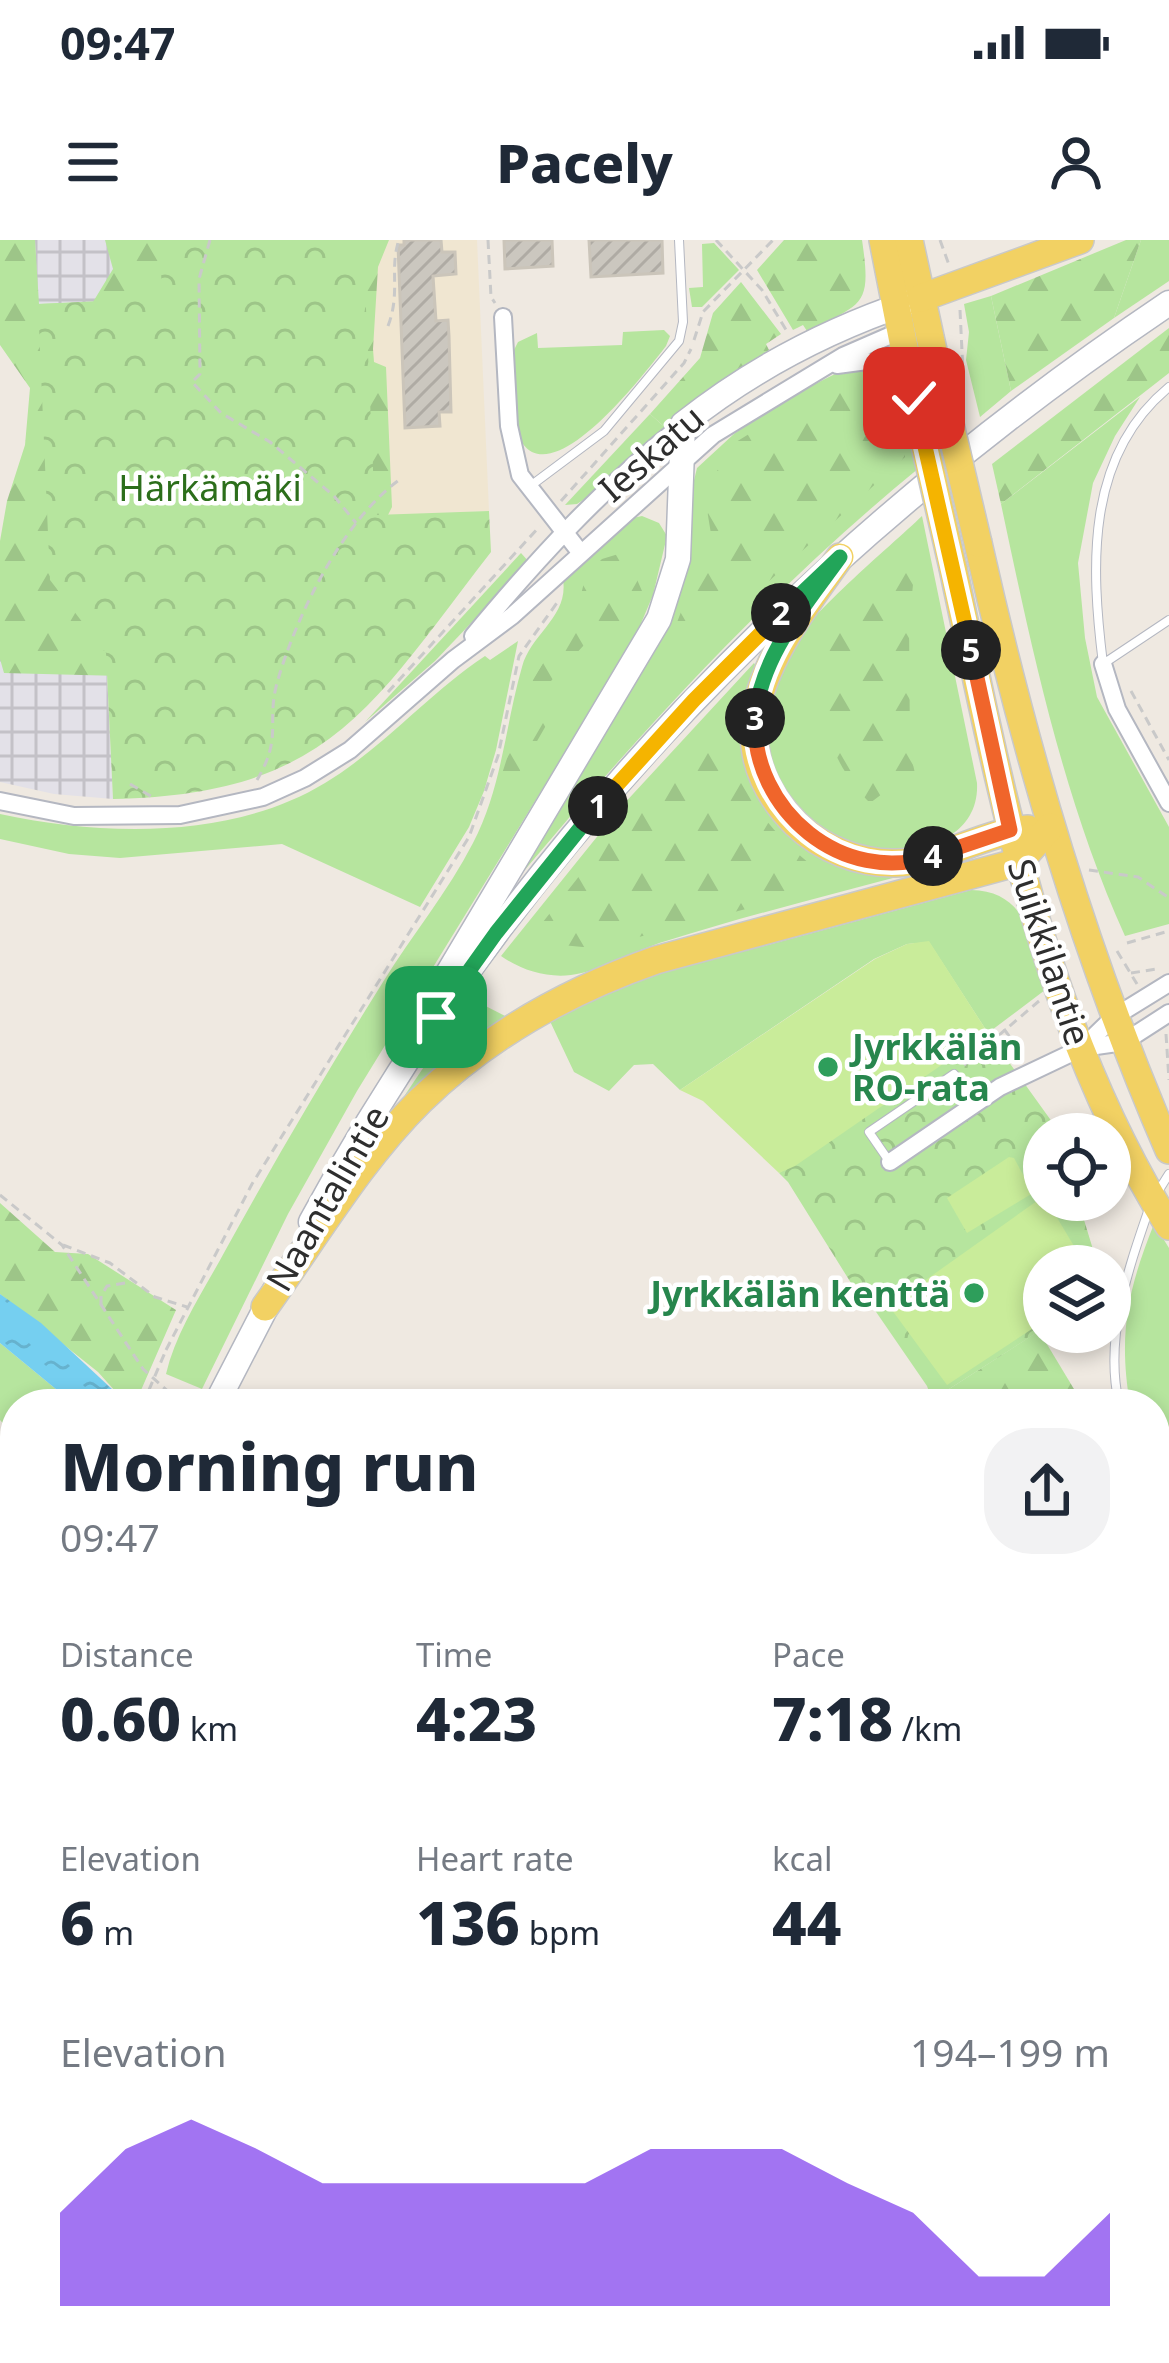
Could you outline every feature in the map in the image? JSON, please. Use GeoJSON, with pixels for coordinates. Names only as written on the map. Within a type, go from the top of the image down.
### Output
{"type":"FeatureCollection","features":[{"type":"Feature","properties":{"kind":"main road","name":"Suikkilantie"},"geometry":{"type":"LineString","coordinates":[[883,240],[939,378],[1050,827],[1119,1029],[1169,1150]]}},
{"type":"Feature","properties":{"kind":"main road","name":"Suikkilantie"},"geometry":{"type":"LineString","coordinates":[[909,240],[912,386],[1018,862],[1110,1121],[1169,1226]]}},
{"type":"Feature","properties":{"kind":"main road"},"geometry":{"type":"LineString","coordinates":[[911,314],[1080,240]]}},
{"type":"Feature","properties":{"kind":"main road","name":"Naantalintie"},"geometry":{"type":"LineString","coordinates":[[224,1389],[370,1119],[484,950],[582,824],[694,700],[840,557],[1020,407],[1169,303]]}},
{"type":"Feature","properties":{"kind":"main road","name":"Ieskatu"},"geometry":{"type":"LineString","coordinates":[[683,424],[793,350],[911,314]]}},
{"type":"Feature","properties":{"kind":"main road"},"geometry":{"type":"LineString","coordinates":[[370,1119],[454,960],[659,619],[678,559],[683,424]]}},
{"type":"Feature","properties":{"kind":"main road"},"geometry":{"type":"LineString","coordinates":[[840,557],[789,628],[757,699],[756,749],[776,800],[815,840],[873,862],[920,861],[1010,830],[1050,827]]}},
{"type":"Feature","properties":{"kind":"main road"},"geometry":{"type":"LineString","coordinates":[[265,1307],[356,1180],[420,1102],[484,1046],[535,1012],[607,977],[656,960],[1018,862],[1050,827]]}},
{"type":"Feature","properties":{"kind":"street","name":"Ieskatu"},"geometry":{"type":"LineString","coordinates":[[0,801],[74,816],[180,815],[263,796],[305,778],[350,750],[453,660],[512,616],[741,416],[911,314]]}},
{"type":"Feature","properties":{"kind":"street"},"geometry":{"type":"LineString","coordinates":[[503,317],[509,427],[520,475],[580,552]]}},
{"type":"Feature","properties":{"kind":"street","name":"Ieskatu"},"geometry":{"type":"LineString","coordinates":[[825,368],[867,361],[912,386]]}},
{"type":"Feature","properties":{"kind":"street","name":"Ieskatu"},"geometry":{"type":"LineString","coordinates":[[453,660],[563,532],[683,424]]}},
{"type":"Feature","properties":{"kind":"street"},"geometry":{"type":"LineString","coordinates":[[1108,661],[1117,709],[1169,803]]}},
{"type":"Feature","properties":{"kind":"street"},"geometry":{"type":"LineString","coordinates":[[1082,1048],[1119,1029],[1145,998],[1169,983]]}},
{"type":"Feature","properties":{"kind":"street"},"geometry":{"type":"LineString","coordinates":[[890,1162],[974,1103],[1119,1029],[1163,1016]]}},
{"type":"Feature","properties":{"kind":"lane"},"geometry":{"type":"LineString","coordinates":[[527,488],[604,431],[680,341],[679,240]]}},
{"type":"Feature","properties":{"kind":"lane"},"geometry":{"type":"LineString","coordinates":[[1169,387],[1137,422],[1109,474],[1093,556],[1108,661],[1169,620]]}},
{"type":"Feature","properties":{"kind":"lane"},"geometry":{"type":"LineString","coordinates":[[890,1162],[869,1132],[954,1074],[974,1103]]}},
{"type":"Feature","properties":{"kind":"lane"},"geometry":{"type":"LineString","coordinates":[[1116,1389],[1117,1322],[1131,1260],[1152,1200],[1169,1174]]}},
{"type":"Feature","properties":{"kind":"path"},"geometry":{"type":"LineString","coordinates":[[210,240],[199,279],[200,374],[192,382],[220,413],[270,442],[334,496],[356,523]]}},
{"type":"Feature","properties":{"kind":"path"},"geometry":{"type":"LineString","coordinates":[[388,326],[396,305],[399,240]]}},
{"type":"Feature","properties":{"kind":"path"},"geometry":{"type":"LineString","coordinates":[[488,240],[491,297]]}},
{"type":"Feature","properties":{"kind":"path"},"geometry":{"type":"LineString","coordinates":[[716,240],[762,290],[790,335]]}},
{"type":"Feature","properties":{"kind":"path"},"geometry":{"type":"LineString","coordinates":[[267,778],[254,783],[273,753],[275,688],[301,616],[356,523],[399,480]]}},
{"type":"Feature","properties":{"kind":"path"},"geometry":{"type":"LineString","coordinates":[[382,698],[540,526]]}},
{"type":"Feature","properties":{"kind":"path"},"geometry":{"type":"LineString","coordinates":[[149,1389],[264,1165],[470,837],[490,784],[519,656],[560,596]]}},
{"type":"Feature","properties":{"kind":"path"},"geometry":{"type":"LineString","coordinates":[[521,638],[527,642]]}},
{"type":"Feature","properties":{"kind":"path"},"geometry":{"type":"LineString","coordinates":[[1108,661],[1169,760]]}},
{"type":"Feature","properties":{"kind":"path"},"geometry":{"type":"LineString","coordinates":[[130,784],[159,802],[139,803]]}},
{"type":"Feature","properties":{"kind":"path"},"geometry":{"type":"LineString","coordinates":[[1088,870],[1138,877],[1169,898]]}},
{"type":"Feature","properties":{"kind":"path"},"geometry":{"type":"LineString","coordinates":[[1126,944],[1169,931]]}},
{"type":"Feature","properties":{"kind":"path"},"geometry":{"type":"LineString","coordinates":[[1114,947],[1145,998]]}},
{"type":"Feature","properties":{"kind":"path"},"geometry":{"type":"LineString","coordinates":[[1131,973],[1169,963]]}},
{"type":"Feature","properties":{"kind":"path"},"geometry":{"type":"LineString","coordinates":[[954,1074],[1047,995]]}},
{"type":"Feature","properties":{"kind":"path"},"geometry":{"type":"LineString","coordinates":[[1163,1016],[1169,1080]]}},
{"type":"Feature","properties":{"kind":"path"},"geometry":{"type":"LineString","coordinates":[[0,1195],[62,1245],[143,1369],[165,1389]]}},
{"type":"Feature","properties":{"kind":"path"},"geometry":{"type":"LineString","coordinates":[[62,1245],[110,1263],[154,1297],[188,1308]]}},
{"type":"Feature","properties":{"kind":"path"},"geometry":{"type":"LineString","coordinates":[[100,1306],[107,1286],[133,1282]]}},
{"type":"Feature","properties":{"kind":"shaded area"},"geometry":{"type":"Polygon","coordinates":[[[35,240],[160,240],[163,299],[38,304],[35,240]]]}},
{"type":"Feature","properties":{"kind":"shaded area"},"geometry":{"type":"Polygon","coordinates":[[[363,240],[477,240],[489,511],[375,516],[363,240]]]}},
{"type":"Feature","properties":{"kind":"shaded area"},"geometry":{"type":"Polygon","coordinates":[[[0,583],[106,653],[113,799],[54,794],[0,782],[0,583]]]}},
{"type":"Feature","properties":{"kind":"green space","name":"Härkämäki"},"geometry":{"type":"Polygon","coordinates":[[[0,240],[35,240],[39,304],[93,302],[113,269],[105,240],[389,240],[378,267],[373,349],[374,362],[386,367],[392,507],[380,531],[121,676],[4,673],[0,541],[25,445],[30,388],[0,345],[0,240]]]}},
{"type":"Feature","properties":{"kind":"green space","name":"Härkämäki"},"geometry":{"type":"Polygon","coordinates":[[[160,240],[363,240],[375,515],[489,511],[491,552],[375,697],[338,732],[296,760],[247,780],[187,793],[113,799],[106,653],[50,580],[38,304],[162,298],[160,240]]]}},
{"type":"Feature","properties":{"kind":"green space"},"geometry":{"type":"Polygon","coordinates":[[[784,240],[862,240],[866,279],[852,308],[807,331],[803,325],[793,330],[757,270],[784,240]]]}},
{"type":"Feature","properties":{"kind":"green space"},"geometry":{"type":"Polygon","coordinates":[[[1126,240],[1141,240],[1114,318],[1011,391],[991,296],[1126,240]]]}},
{"type":"Feature","properties":{"kind":"green space"},"geometry":{"type":"Polygon","coordinates":[[[1141,240],[1169,240],[1169,281],[1114,318],[1141,240]]]}},
{"type":"Feature","properties":{"kind":"green space"},"geometry":{"type":"Polygon","coordinates":[[[714,243],[739,270],[702,307],[692,307],[689,288],[703,287],[702,244],[714,243]]]}},
{"type":"Feature","properties":{"kind":"green space"},"geometry":{"type":"Polygon","coordinates":[[[741,282],[781,334],[766,344],[769,350],[668,430],[650,414],[700,358],[713,313],[741,282]]]}},
{"type":"Feature","properties":{"kind":"green space"},"geometry":{"type":"Polygon","coordinates":[[[991,296],[1011,391],[980,417],[966,360],[969,332],[964,304],[991,296]]]}},
{"type":"Feature","properties":{"kind":"green space"},"geometry":{"type":"Polygon","coordinates":[[[1169,328],[1169,373],[1001,504],[992,464],[1169,328]]]}},
{"type":"Feature","properties":{"kind":"green space"},"geometry":{"type":"Polygon","coordinates":[[[664,330],[670,336],[656,359],[578,439],[557,451],[538,454],[523,444],[514,399],[518,342],[537,333],[538,348],[622,345],[623,332],[664,330]]]}},
{"type":"Feature","properties":{"kind":"green space"},"geometry":{"type":"Polygon","coordinates":[[[863,368],[878,375],[898,396],[919,468],[811,563],[709,663],[518,878],[652,652],[697,468],[735,433],[795,394],[839,372],[863,368]]]}},
{"type":"Feature","properties":{"kind":"green space"},"geometry":{"type":"Polygon","coordinates":[[[881,382],[899,405],[905,457],[768,582],[742,582],[699,626],[676,625],[711,534],[704,491],[736,442],[783,413],[849,383],[881,382]]]}},
{"type":"Feature","properties":{"kind":"green space"},"geometry":{"type":"Polygon","coordinates":[[[1140,397],[1093,483],[1078,563],[1097,697],[1169,827],[1169,924],[1125,936],[1067,778],[1001,504],[1140,397]]]}},
{"type":"Feature","properties":{"kind":"green space"},"geometry":{"type":"Polygon","coordinates":[[[650,414],[668,430],[589,496],[565,505],[650,414]]]}},
{"type":"Feature","properties":{"kind":"green space"},"geometry":{"type":"Polygon","coordinates":[[[642,516],[659,523],[667,536],[653,595],[634,640],[357,1091],[288,1214],[202,1389],[166,1374],[191,1311],[282,1149],[473,843],[497,779],[522,667],[555,615],[563,579],[633,518],[642,516]]]}},
{"type":"Feature","properties":{"kind":"green space"},"geometry":{"type":"Polygon","coordinates":[[[922,516],[977,783],[973,809],[959,829],[938,842],[912,849],[856,846],[830,838],[810,824],[788,794],[768,753],[767,709],[796,639],[922,516]]]}},
{"type":"Feature","properties":{"kind":"green space"},"geometry":{"type":"Polygon","coordinates":[[[625,552],[642,591],[634,610],[598,656],[584,645],[551,681],[571,682],[494,816],[497,789],[533,679],[577,610],[586,575],[602,559],[625,552]]]}},
{"type":"Feature","properties":{"kind":"green space"},"geometry":{"type":"Polygon","coordinates":[[[521,553],[529,562],[435,661],[365,722],[521,553]]]}},
{"type":"Feature","properties":{"kind":"green space"},"geometry":{"type":"Polygon","coordinates":[[[916,556],[909,623],[910,750],[921,802],[903,803],[890,788],[870,803],[845,772],[829,737],[822,701],[823,665],[833,631],[852,600],[880,575],[916,556]]]}},
{"type":"Feature","properties":{"kind":"green space"},"geometry":{"type":"Polygon","coordinates":[[[518,641],[484,791],[469,827],[420,907],[282,844],[120,858],[69,854],[0,839],[0,814],[81,826],[166,828],[208,824],[288,802],[346,769],[485,656],[490,660],[518,641]]]}},
{"type":"Feature","properties":{"kind":"green space"},"geometry":{"type":"Polygon","coordinates":[[[754,663],[758,669],[747,740],[827,861],[867,873],[916,872],[697,931],[583,973],[543,974],[501,956],[621,807],[754,663]]]}},
{"type":"Feature","properties":{"kind":"green space"},"geometry":{"type":"Polygon","coordinates":[[[722,741],[740,753],[747,789],[762,814],[813,866],[806,885],[788,898],[612,944],[551,944],[539,927],[667,765],[722,741]]]}},
{"type":"Feature","properties":{"kind":"green space"},"geometry":{"type":"Polygon","coordinates":[[[971,890],[1005,899],[1016,909],[1032,937],[1049,987],[988,1033],[929,942],[907,944],[874,959],[680,1090],[653,1064],[634,1065],[609,1091],[574,1072],[548,1017],[690,960],[764,946],[971,890]]]}},
{"type":"Feature","properties":{"kind":"green space","name":"Jyrkkälän RO-rata"},"geometry":{"type":"Polygon","coordinates":[[[929,941],[988,1033],[795,1166],[779,1173],[703,1101],[680,1090],[875,959],[907,944],[929,941]]]}},
{"type":"Feature","properties":{"kind":"green space"},"geometry":{"type":"Polygon","coordinates":[[[470,998],[509,1018],[406,1098],[405,1095],[470,998]]]}},
{"type":"Feature","properties":{"kind":"green space"},"geometry":{"type":"Polygon","coordinates":[[[988,1033],[1046,1113],[1023,1113],[1023,1221],[1084,1221],[1092,1245],[1023,1245],[1023,1342],[949,1389],[928,1389],[872,1306],[856,1291],[779,1173],[988,1033]]]}},
{"type":"Feature","properties":{"kind":"green space"},"geometry":{"type":"Polygon","coordinates":[[[1009,1157],[1023,1175],[1023,1199],[967,1233],[947,1198],[1009,1157]]]}},
{"type":"Feature","properties":{"kind":"green space"},"geometry":{"type":"Polygon","coordinates":[[[0,1203],[55,1252],[88,1254],[176,1310],[142,1389],[113,1389],[0,1294],[0,1203]]]}},
{"type":"Feature","properties":{"kind":"green space","name":"Jyrkkälän kenttä"},"geometry":{"type":"Polygon","coordinates":[[[1023,1211],[1023,1221],[1059,1221],[1073,1245],[1023,1245],[1023,1335],[947,1385],[889,1306],[1023,1211]]]}},
{"type":"Feature","properties":{"kind":"green space"},"geometry":{"type":"Polygon","coordinates":[[[1154,1224],[1169,1248],[1169,1389],[1128,1389],[1125,1353],[1131,1353],[1132,1291],[1154,1224]]]}},
{"type":"Feature","properties":{"kind":"green space"},"geometry":{"type":"Polygon","coordinates":[[[1023,1341],[1023,1353],[1052,1353],[1074,1389],[949,1389],[1023,1341]]]}},
{"type":"Feature","properties":{"kind":"green space"},"geometry":{"type":"Polygon","coordinates":[[[0,1343],[56,1389],[0,1389],[0,1343]]]}},
{"type":"Feature","properties":{"kind":"water"},"geometry":{"type":"Polygon","coordinates":[[[0,1294],[41,1323],[112,1389],[56,1389],[0,1343],[0,1294]]]}},
{"type":"Feature","properties":{"kind":"building"},"geometry":{"type":"Polygon","coordinates":[[[404,240],[441,240],[442,252],[455,252],[456,274],[433,276],[436,321],[448,320],[449,336],[451,412],[439,412],[440,426],[405,428],[398,245],[404,245],[404,240]]]}},
{"type":"Feature","properties":{"kind":"building"},"geometry":{"type":"Polygon","coordinates":[[[504,240],[552,240],[553,266],[505,269],[504,240]]]}},
{"type":"Feature","properties":{"kind":"building"},"geometry":{"type":"Polygon","coordinates":[[[589,240],[662,240],[663,273],[591,277],[589,240]]]}},
{"type":"Feature","properties":{"kind":"place","name":"Jyrkkälän RO-rata"},"geometry":{"type":"Point","coordinates":[828,1067]}},
{"type":"Feature","properties":{"kind":"place","name":"Jyrkkälän kenttä"},"geometry":{"type":"Point","coordinates":[974,1293]}},
{"type":"Feature","properties":{"kind":"route"},"geometry":{"type":"LineString","coordinates":[[436,1017],[582,824],[694,700],[840,557],[789,628],[757,699],[756,749],[776,800],[815,840],[873,862],[920,861],[1010,830],[914,398]]}}]}
